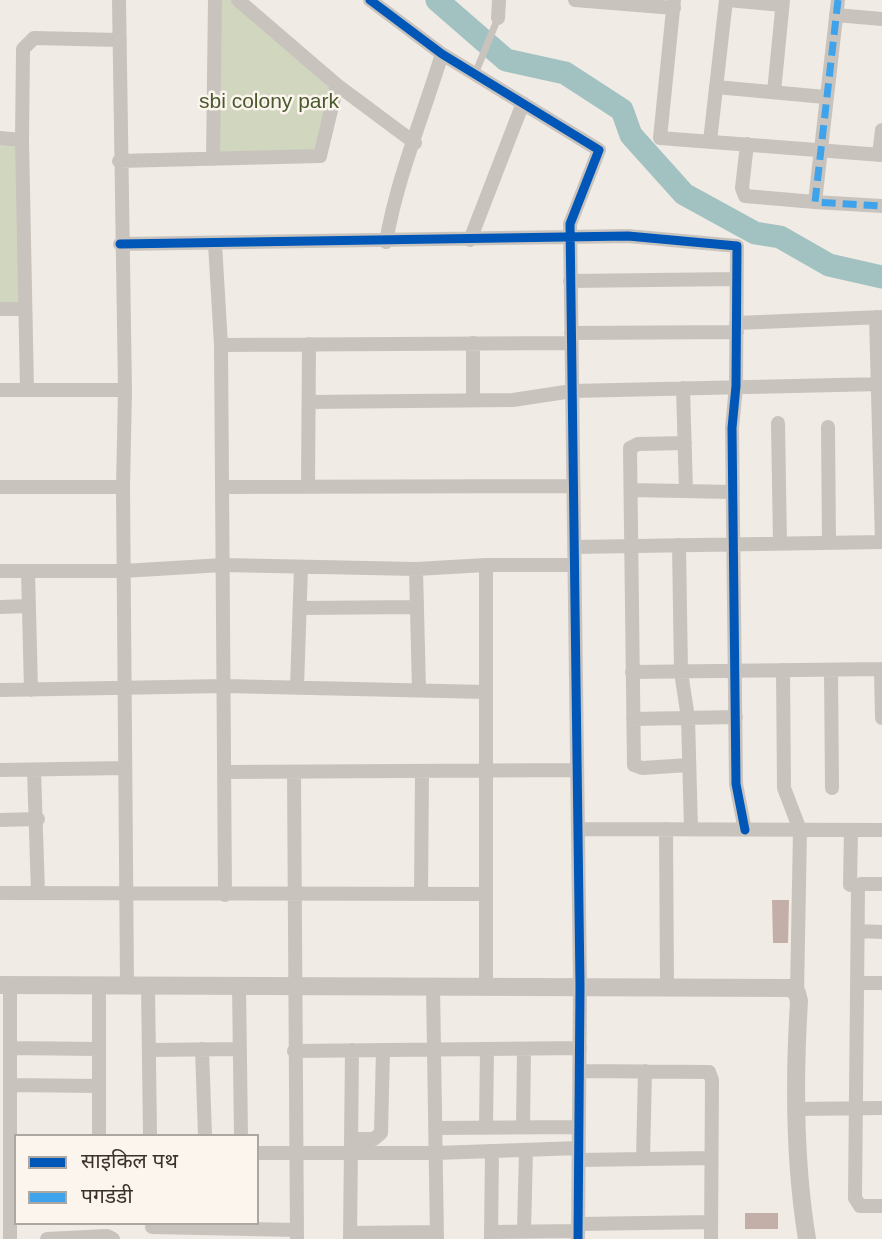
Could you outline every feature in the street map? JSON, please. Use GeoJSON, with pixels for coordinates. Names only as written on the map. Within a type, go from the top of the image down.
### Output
{"type":"FeatureCollection","features":[{"type":"Feature","properties":{"kind":"street"},"geometry":{"type":"LineString","coordinates":[[119,0],[120,244],[125,390],[122,487],[127,985]]}},
{"type":"Feature","properties":{"kind":"street"},"geometry":{"type":"LineString","coordinates":[[213,159],[215,0]]}},
{"type":"Feature","properties":{"kind":"street"},"geometry":{"type":"LineString","coordinates":[[238,0],[337,85],[415,143]]}},
{"type":"Feature","properties":{"kind":"street"},"geometry":{"type":"LineString","coordinates":[[370,0],[442,54],[598,150],[570,224],[569,237],[580,986],[578,1231]]}},
{"type":"Feature","properties":{"kind":"street"},"geometry":{"type":"LineString","coordinates":[[498,18],[499,0]]}},
{"type":"Feature","properties":{"kind":"street"},"geometry":{"type":"LineString","coordinates":[[575,0],[674,4],[660,138],[881,155],[882,130]]}},
{"type":"Feature","properties":{"kind":"street"},"geometry":{"type":"LineString","coordinates":[[710,141],[727,0],[783,2],[774,92]]}},
{"type":"Feature","properties":{"kind":"street"},"geometry":{"type":"LineString","coordinates":[[815,202],[837,7],[882,19]]}},
{"type":"Feature","properties":{"kind":"street"},"geometry":{"type":"LineString","coordinates":[[27,389],[23,49],[34,38],[120,40]]}},
{"type":"Feature","properties":{"kind":"street"},"geometry":{"type":"LineString","coordinates":[[386,242],[393,201],[415,143],[442,54]]}},
{"type":"Feature","properties":{"kind":"street"},"geometry":{"type":"LineString","coordinates":[[120,161],[320,156],[337,85]]}},
{"type":"Feature","properties":{"kind":"street"},"geometry":{"type":"LineString","coordinates":[[716,87],[825,97]]}},
{"type":"Feature","properties":{"kind":"street"},"geometry":{"type":"LineString","coordinates":[[470,240],[523,103]]}},
{"type":"Feature","properties":{"kind":"street"},"geometry":{"type":"LineString","coordinates":[[0,138],[22,139]]}},
{"type":"Feature","properties":{"kind":"street"},"geometry":{"type":"LineString","coordinates":[[747,144],[742,188],[746,196],[882,206]]}},
{"type":"Feature","properties":{"kind":"street"},"geometry":{"type":"LineString","coordinates":[[120,244],[386,242],[628,236],[737,246],[736,386],[732,428],[737,671],[736,784],[745,830]]}},
{"type":"Feature","properties":{"kind":"street"},"geometry":{"type":"LineString","coordinates":[[215,244],[221,345],[225,895]]}},
{"type":"Feature","properties":{"kind":"street"},"geometry":{"type":"LineString","coordinates":[[570,281],[736,279]]}},
{"type":"Feature","properties":{"kind":"street"},"geometry":{"type":"LineString","coordinates":[[0,309],[24,309]]}},
{"type":"Feature","properties":{"kind":"street"},"geometry":{"type":"LineString","coordinates":[[221,345],[473,343],[879,317],[882,542],[574,547]]}},
{"type":"Feature","properties":{"kind":"street"},"geometry":{"type":"LineString","coordinates":[[473,343],[473,400]]}},
{"type":"Feature","properties":{"kind":"street"},"geometry":{"type":"LineString","coordinates":[[308,487],[309,344]]}},
{"type":"Feature","properties":{"kind":"street"},"geometry":{"type":"LineString","coordinates":[[309,402],[513,400],[572,391],[880,384]]}},
{"type":"Feature","properties":{"kind":"street"},"geometry":{"type":"LineString","coordinates":[[683,388],[686,491]]}},
{"type":"Feature","properties":{"kind":"street"},"geometry":{"type":"LineString","coordinates":[[0,390],[125,390]]}},
{"type":"Feature","properties":{"kind":"street"},"geometry":{"type":"LineString","coordinates":[[778,423],[780,544]]}},
{"type":"Feature","properties":{"kind":"street"},"geometry":{"type":"LineString","coordinates":[[828,427],[829,543]]}},
{"type":"Feature","properties":{"kind":"street"},"geometry":{"type":"LineString","coordinates":[[685,443],[638,444],[631,447],[632,719],[633,760],[638,768],[689,765]]}},
{"type":"Feature","properties":{"kind":"street"},"geometry":{"type":"LineString","coordinates":[[222,488],[573,486]]}},
{"type":"Feature","properties":{"kind":"street"},"geometry":{"type":"LineString","coordinates":[[0,487],[122,487]]}},
{"type":"Feature","properties":{"kind":"street"},"geometry":{"type":"LineString","coordinates":[[631,491],[733,492]]}},
{"type":"Feature","properties":{"kind":"street"},"geometry":{"type":"LineString","coordinates":[[679,545],[681,671],[688,718],[691,830]]}},
{"type":"Feature","properties":{"kind":"street"},"geometry":{"type":"LineString","coordinates":[[0,571],[123,571],[223,565],[416,569],[486,565],[574,565]]}},
{"type":"Feature","properties":{"kind":"street"},"geometry":{"type":"LineString","coordinates":[[486,565],[486,986]]}},
{"type":"Feature","properties":{"kind":"street"},"geometry":{"type":"LineString","coordinates":[[297,688],[301,567]]}},
{"type":"Feature","properties":{"kind":"street"},"geometry":{"type":"LineString","coordinates":[[416,569],[419,690]]}},
{"type":"Feature","properties":{"kind":"street"},"geometry":{"type":"LineString","coordinates":[[28,571],[31,690]]}},
{"type":"Feature","properties":{"kind":"street"},"geometry":{"type":"LineString","coordinates":[[0,607],[29,606]]}},
{"type":"Feature","properties":{"kind":"street"},"geometry":{"type":"LineString","coordinates":[[299,608],[417,607]]}},
{"type":"Feature","properties":{"kind":"street"},"geometry":{"type":"LineString","coordinates":[[632,672],[881,669],[882,718]]}},
{"type":"Feature","properties":{"kind":"street"},"geometry":{"type":"LineString","coordinates":[[783,670],[784,788],[800,830],[796,1109],[799,1193],[807,1239]]}},
{"type":"Feature","properties":{"kind":"street"},"geometry":{"type":"LineString","coordinates":[[831,670],[832,789]]}},
{"type":"Feature","properties":{"kind":"street"},"geometry":{"type":"LineString","coordinates":[[0,690],[223,686],[486,692]]}},
{"type":"Feature","properties":{"kind":"street"},"geometry":{"type":"LineString","coordinates":[[632,719],[736,717]]}},
{"type":"Feature","properties":{"kind":"street"},"geometry":{"type":"LineString","coordinates":[[0,770],[125,768]]}},
{"type":"Feature","properties":{"kind":"street"},"geometry":{"type":"LineString","coordinates":[[34,770],[38,894]]}},
{"type":"Feature","properties":{"kind":"street"},"geometry":{"type":"LineString","coordinates":[[224,772],[577,770]]}},
{"type":"Feature","properties":{"kind":"street"},"geometry":{"type":"LineString","coordinates":[[152,1230],[206,1230],[242,1226],[297,1235],[293,986],[294,772]]}},
{"type":"Feature","properties":{"kind":"street"},"geometry":{"type":"LineString","coordinates":[[421,894],[422,772]]}},
{"type":"Feature","properties":{"kind":"street"},"geometry":{"type":"LineString","coordinates":[[0,820],[37,819]]}},
{"type":"Feature","properties":{"kind":"street"},"geometry":{"type":"LineString","coordinates":[[578,829],[882,830]]}},
{"type":"Feature","properties":{"kind":"street"},"geometry":{"type":"LineString","coordinates":[[666,829],[667,987]]}},
{"type":"Feature","properties":{"kind":"street"},"geometry":{"type":"LineString","coordinates":[[850,885],[851,830]]}},
{"type":"Feature","properties":{"kind":"street"},"geometry":{"type":"LineString","coordinates":[[882,884],[861,884],[858,888],[855,1198],[860,1206],[882,1206]]}},
{"type":"Feature","properties":{"kind":"street"},"geometry":{"type":"LineString","coordinates":[[0,893],[486,894]]}},
{"type":"Feature","properties":{"kind":"street"},"geometry":{"type":"LineString","coordinates":[[858,931],[882,932]]}},
{"type":"Feature","properties":{"kind":"street"},"geometry":{"type":"LineString","coordinates":[[858,984],[882,983]]}},
{"type":"Feature","properties":{"kind":"street"},"geometry":{"type":"LineString","coordinates":[[6,1232],[13,1205],[5,1128],[10,1048],[5,985],[783,987],[797,993]]}},
{"type":"Feature","properties":{"kind":"street"},"geometry":{"type":"LineString","coordinates":[[99,985],[99,1134]]}},
{"type":"Feature","properties":{"kind":"street"},"geometry":{"type":"LineString","coordinates":[[148,985],[150,1134]]}},
{"type":"Feature","properties":{"kind":"street"},"geometry":{"type":"LineString","coordinates":[[239,986],[240,1134]]}},
{"type":"Feature","properties":{"kind":"street"},"geometry":{"type":"LineString","coordinates":[[352,1050],[350,1236],[437,1235],[433,986]]}},
{"type":"Feature","properties":{"kind":"street"},"geometry":{"type":"LineString","coordinates":[[10,1048],[99,1049]]}},
{"type":"Feature","properties":{"kind":"street"},"geometry":{"type":"LineString","coordinates":[[294,1051],[580,1048]]}},
{"type":"Feature","properties":{"kind":"street"},"geometry":{"type":"LineString","coordinates":[[149,1049],[240,1049]]}},
{"type":"Feature","properties":{"kind":"street"},"geometry":{"type":"LineString","coordinates":[[202,1049],[205,1134]]}},
{"type":"Feature","properties":{"kind":"street"},"geometry":{"type":"LineString","coordinates":[[486,1128],[487,1049]]}},
{"type":"Feature","properties":{"kind":"street"},"geometry":{"type":"LineString","coordinates":[[523,1128],[524,1049]]}},
{"type":"Feature","properties":{"kind":"street"},"geometry":{"type":"LineString","coordinates":[[351,1147],[374,1139],[381,1133],[383,1050]]}},
{"type":"Feature","properties":{"kind":"street"},"geometry":{"type":"LineString","coordinates":[[580,1071],[709,1072],[712,1080],[710,1239]]}},
{"type":"Feature","properties":{"kind":"street"},"geometry":{"type":"LineString","coordinates":[[643,1159],[645,1071]]}},
{"type":"Feature","properties":{"kind":"street"},"geometry":{"type":"LineString","coordinates":[[9,1085],[99,1086]]}},
{"type":"Feature","properties":{"kind":"street"},"geometry":{"type":"LineString","coordinates":[[796,1109],[882,1108]]}},
{"type":"Feature","properties":{"kind":"street"},"geometry":{"type":"LineString","coordinates":[[435,1128],[579,1127]]}},
{"type":"Feature","properties":{"kind":"street"},"geometry":{"type":"LineString","coordinates":[[259,1153],[296,1154],[351,1147],[436,1153],[526,1150],[643,1159],[711,1158]]}},
{"type":"Feature","properties":{"kind":"street"},"geometry":{"type":"LineString","coordinates":[[524,1231],[526,1150]]}},
{"type":"Feature","properties":{"kind":"street"},"geometry":{"type":"LineString","coordinates":[[492,1151],[491,1235],[711,1222]]}},
{"type":"Feature","properties":{"kind":"street"},"geometry":{"type":"LineString","coordinates":[[47,1239],[107,1236],[113,1239]]}},
{"type":"Feature","properties":{"kind":"lane"},"geometry":{"type":"LineString","coordinates":[[475,74],[498,18]]}},
{"type":"Feature","properties":{"kind":"green space","name":"sbi colony park"},"geometry":{"type":"Polygon","coordinates":[[[213,0],[231,0],[340,85],[322,156],[213,159],[213,0]]]}},
{"type":"Feature","properties":{"kind":"green space"},"geometry":{"type":"Polygon","coordinates":[[[0,139],[22,140],[25,309],[0,309],[0,139]]]}},
{"type":"Feature","properties":{"kind":"building"},"geometry":{"type":"Polygon","coordinates":[[[772,900],[789,900],[788,943],[773,943],[772,900]]]}},
{"type":"Feature","properties":{"kind":"building"},"geometry":{"type":"Polygon","coordinates":[[[745,1213],[778,1213],[778,1229],[745,1229],[745,1213]]]}},
{"type":"Feature","properties":{"kind":"waterway"},"geometry":{"type":"LineString","coordinates":[[437,0],[506,60],[565,73],[622,110],[631,135],[684,194],[755,233],[780,237],[829,265],[882,277]]}},
{"type":"Feature","properties":{"kind":"marked path"},"geometry":{"type":"LineString","coordinates":[[838,0],[815,202],[882,206]]}},
{"type":"Feature","properties":{"kind":"cycle path"},"geometry":{"type":"LineString","coordinates":[[370,0],[442,54],[599,150],[570,224],[580,986],[578,1239]]}},
{"type":"Feature","properties":{"kind":"cycle path"},"geometry":{"type":"LineString","coordinates":[[120,244],[628,236],[737,246],[736,386],[732,428],[736,784],[745,830]]}}]}
